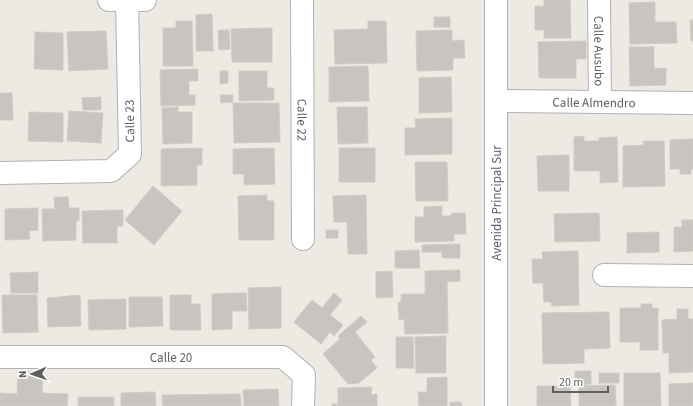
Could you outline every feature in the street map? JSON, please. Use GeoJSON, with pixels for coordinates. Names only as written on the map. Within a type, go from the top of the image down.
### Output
{"type":"FeatureCollection","features":[{"type":"Feature","properties":{"kind":"street"},"geometry":{"type":"LineString","coordinates":[[109,0],[145,0]]}},
{"type":"Feature","properties":{"kind":"street","name":"Calle 23"},"geometry":{"type":"LineString","coordinates":[[0,173],[111,171],[130,154],[127,0]]}},
{"type":"Feature","properties":{"kind":"street","name":"Calle 22"},"geometry":{"type":"LineString","coordinates":[[302,0],[303,239]]}},
{"type":"Feature","properties":{"kind":"street","name":"Avenida Principal Sur"},"geometry":{"type":"LineString","coordinates":[[496,0],[496,406]]}},
{"type":"Feature","properties":{"kind":"street","name":"Calle Ausubo"},"geometry":{"type":"LineString","coordinates":[[599,0],[600,102]]}},
{"type":"Feature","properties":{"kind":"street","name":"Calle Almendro"},"geometry":{"type":"LineString","coordinates":[[496,102],[693,103]]}},
{"type":"Feature","properties":{"kind":"street"},"geometry":{"type":"LineString","coordinates":[[604,276],[693,276]]}},
{"type":"Feature","properties":{"kind":"street","name":"Calle 20"},"geometry":{"type":"LineString","coordinates":[[0,356],[283,357],[304,375],[303,406]]}},
{"type":"Feature","properties":{"kind":"building"},"geometry":{"type":"Polygon","coordinates":[[[544,0],[570,0],[571,38],[544,38],[544,30],[535,30],[535,6],[544,6],[544,0]]]}},
{"type":"Feature","properties":{"kind":"building"},"geometry":{"type":"Polygon","coordinates":[[[655,2],[655,22],[676,22],[677,43],[630,44],[629,3],[655,2]]]}},
{"type":"Feature","properties":{"kind":"building"},"geometry":{"type":"Polygon","coordinates":[[[212,14],[213,51],[196,51],[196,15],[212,14]]]}},
{"type":"Feature","properties":{"kind":"building"},"geometry":{"type":"Polygon","coordinates":[[[434,17],[450,17],[450,27],[434,27],[434,17]]]}},
{"type":"Feature","properties":{"kind":"building"},"geometry":{"type":"Polygon","coordinates":[[[690,20],[693,20],[693,41],[691,41],[690,20]]]}},
{"type":"Feature","properties":{"kind":"building"},"geometry":{"type":"Polygon","coordinates":[[[176,21],[192,21],[193,66],[163,66],[163,28],[176,28],[176,21]]]}},
{"type":"Feature","properties":{"kind":"building"},"geometry":{"type":"Polygon","coordinates":[[[368,21],[386,21],[387,63],[335,64],[334,30],[368,29],[368,21]]]}},
{"type":"Feature","properties":{"kind":"building"},"geometry":{"type":"Polygon","coordinates":[[[272,28],[272,62],[232,62],[231,29],[272,28]]]}},
{"type":"Feature","properties":{"kind":"building"},"geometry":{"type":"Polygon","coordinates":[[[218,30],[229,30],[230,49],[219,50],[218,30]]]}},
{"type":"Feature","properties":{"kind":"building"},"geometry":{"type":"Polygon","coordinates":[[[452,30],[452,41],[464,40],[465,58],[453,58],[453,70],[417,71],[416,31],[452,30]]]}},
{"type":"Feature","properties":{"kind":"building"},"geometry":{"type":"Polygon","coordinates":[[[106,31],[108,69],[69,71],[67,32],[106,31]]]}},
{"type":"Feature","properties":{"kind":"building"},"geometry":{"type":"Polygon","coordinates":[[[35,32],[63,33],[63,70],[34,69],[35,32]]]}},
{"type":"Feature","properties":{"kind":"building"},"geometry":{"type":"Polygon","coordinates":[[[586,41],[586,59],[576,59],[576,78],[539,78],[538,42],[586,41]]]}},
{"type":"Feature","properties":{"kind":"building"},"geometry":{"type":"Polygon","coordinates":[[[629,47],[654,47],[654,69],[666,68],[666,85],[630,86],[629,47]]]}},
{"type":"Feature","properties":{"kind":"building"},"geometry":{"type":"Polygon","coordinates":[[[368,66],[369,101],[329,102],[329,67],[368,66]]]}},
{"type":"Feature","properties":{"kind":"building"},"geometry":{"type":"Polygon","coordinates":[[[198,69],[198,81],[189,81],[189,95],[195,95],[195,105],[161,106],[160,70],[198,69]]]}},
{"type":"Feature","properties":{"kind":"building"},"geometry":{"type":"Polygon","coordinates":[[[220,71],[228,71],[228,83],[220,84],[220,71]]]}},
{"type":"Feature","properties":{"kind":"building"},"geometry":{"type":"Polygon","coordinates":[[[239,71],[267,71],[267,88],[274,88],[274,100],[239,101],[239,71]]]}},
{"type":"Feature","properties":{"kind":"building"},"geometry":{"type":"Polygon","coordinates":[[[451,77],[452,112],[419,113],[419,78],[451,77]]]}},
{"type":"Feature","properties":{"kind":"building"},"geometry":{"type":"Polygon","coordinates":[[[0,93],[12,93],[13,120],[0,120],[0,93]]]}},
{"type":"Feature","properties":{"kind":"building"},"geometry":{"type":"Polygon","coordinates":[[[220,95],[233,95],[233,102],[221,103],[220,95]]]}},
{"type":"Feature","properties":{"kind":"building"},"geometry":{"type":"Polygon","coordinates":[[[101,97],[101,110],[83,110],[82,98],[101,97]]]}},
{"type":"Feature","properties":{"kind":"building"},"geometry":{"type":"Polygon","coordinates":[[[233,103],[279,103],[280,142],[234,143],[233,103]]]}},
{"type":"Feature","properties":{"kind":"building"},"geometry":{"type":"Polygon","coordinates":[[[178,107],[178,112],[192,112],[192,143],[163,144],[162,108],[178,107]]]}},
{"type":"Feature","properties":{"kind":"building"},"geometry":{"type":"Polygon","coordinates":[[[337,107],[367,107],[368,143],[338,144],[337,107]]]}},
{"type":"Feature","properties":{"kind":"building"},"geometry":{"type":"Polygon","coordinates":[[[69,111],[103,113],[101,143],[67,141],[69,111]]]}},
{"type":"Feature","properties":{"kind":"building"},"geometry":{"type":"Polygon","coordinates":[[[29,112],[63,113],[63,142],[28,141],[29,112]]]}},
{"type":"Feature","properties":{"kind":"building"},"geometry":{"type":"Polygon","coordinates":[[[452,118],[452,154],[405,155],[405,128],[416,128],[415,119],[452,118]]]}},
{"type":"Feature","properties":{"kind":"building"},"geometry":{"type":"Polygon","coordinates":[[[584,136],[584,141],[599,141],[599,138],[617,137],[618,182],[600,183],[600,171],[574,171],[574,137],[584,136]]]}},
{"type":"Feature","properties":{"kind":"building"},"geometry":{"type":"Polygon","coordinates":[[[693,139],[693,169],[691,169],[691,174],[680,174],[680,169],[670,169],[670,140],[693,139]]]}},
{"type":"Feature","properties":{"kind":"building"},"geometry":{"type":"Polygon","coordinates":[[[643,141],[664,141],[665,186],[623,187],[623,146],[644,145],[643,141]]]}},
{"type":"Feature","properties":{"kind":"building"},"geometry":{"type":"Polygon","coordinates":[[[202,148],[202,165],[197,165],[197,185],[161,186],[161,149],[202,148]]]}},
{"type":"Feature","properties":{"kind":"building"},"geometry":{"type":"Polygon","coordinates":[[[274,148],[275,184],[244,185],[244,174],[233,174],[233,149],[274,148]]]}},
{"type":"Feature","properties":{"kind":"building"},"geometry":{"type":"Polygon","coordinates":[[[339,148],[375,148],[375,182],[339,182],[339,148]]]}},
{"type":"Feature","properties":{"kind":"building"},"geometry":{"type":"Polygon","coordinates":[[[569,155],[569,191],[538,191],[537,156],[569,155]]]}},
{"type":"Feature","properties":{"kind":"building"},"geometry":{"type":"Polygon","coordinates":[[[415,162],[447,162],[448,201],[416,201],[415,162]]]}},
{"type":"Feature","properties":{"kind":"building"},"geometry":{"type":"Polygon","coordinates":[[[153,186],[182,211],[154,245],[125,220],[153,186]]]}},
{"type":"Feature","properties":{"kind":"building"},"geometry":{"type":"Polygon","coordinates":[[[267,195],[267,201],[274,201],[274,240],[239,240],[238,196],[267,195]]]}},
{"type":"Feature","properties":{"kind":"building"},"geometry":{"type":"Polygon","coordinates":[[[366,195],[367,254],[348,254],[347,222],[334,222],[333,196],[366,195]]]}},
{"type":"Feature","properties":{"kind":"building"},"geometry":{"type":"Polygon","coordinates":[[[54,197],[68,197],[69,208],[79,208],[79,221],[76,220],[76,240],[43,241],[42,209],[55,209],[54,197]]]}},
{"type":"Feature","properties":{"kind":"building"},"geometry":{"type":"Polygon","coordinates":[[[442,206],[442,216],[451,216],[452,213],[465,213],[466,234],[454,234],[454,241],[415,242],[415,217],[424,217],[424,207],[442,206]]]}},
{"type":"Feature","properties":{"kind":"building"},"geometry":{"type":"Polygon","coordinates":[[[38,208],[38,230],[29,231],[30,239],[5,240],[5,209],[38,208]]]}},
{"type":"Feature","properties":{"kind":"building"},"geometry":{"type":"Polygon","coordinates":[[[123,210],[123,226],[117,226],[117,243],[83,243],[82,211],[123,210]]]}},
{"type":"Feature","properties":{"kind":"building"},"geometry":{"type":"Polygon","coordinates":[[[599,213],[600,241],[555,242],[554,214],[599,213]]]}},
{"type":"Feature","properties":{"kind":"building"},"geometry":{"type":"Polygon","coordinates":[[[682,220],[693,220],[693,251],[674,252],[674,227],[682,227],[682,220]]]}},
{"type":"Feature","properties":{"kind":"building"},"geometry":{"type":"Polygon","coordinates":[[[326,230],[338,230],[338,238],[326,238],[326,230]]]}},
{"type":"Feature","properties":{"kind":"building"},"geometry":{"type":"Polygon","coordinates":[[[659,232],[659,252],[627,253],[627,233],[659,232]]]}},
{"type":"Feature","properties":{"kind":"building"},"geometry":{"type":"Polygon","coordinates":[[[460,244],[460,258],[442,258],[442,252],[422,252],[422,245],[460,244]]]}},
{"type":"Feature","properties":{"kind":"building"},"geometry":{"type":"Polygon","coordinates":[[[419,250],[420,268],[395,268],[395,251],[419,250]]]}},
{"type":"Feature","properties":{"kind":"building"},"geometry":{"type":"Polygon","coordinates":[[[578,251],[579,305],[552,306],[551,302],[544,302],[543,283],[533,283],[532,259],[543,259],[542,252],[578,251]]]}},
{"type":"Feature","properties":{"kind":"building"},"geometry":{"type":"Polygon","coordinates":[[[460,270],[460,281],[447,282],[448,333],[405,334],[404,319],[399,320],[398,302],[401,302],[401,294],[425,294],[425,271],[460,270]]]}},
{"type":"Feature","properties":{"kind":"building"},"geometry":{"type":"Polygon","coordinates":[[[392,271],[393,297],[376,298],[376,272],[392,271]]]}},
{"type":"Feature","properties":{"kind":"building"},"geometry":{"type":"Polygon","coordinates":[[[38,272],[38,293],[11,293],[10,273],[38,272]]]}},
{"type":"Feature","properties":{"kind":"building"},"geometry":{"type":"Polygon","coordinates":[[[281,287],[281,328],[249,329],[248,288],[281,287]]]}},
{"type":"Feature","properties":{"kind":"building"},"geometry":{"type":"Polygon","coordinates":[[[246,293],[247,311],[232,311],[232,329],[212,330],[212,294],[246,293]]]}},
{"type":"Feature","properties":{"kind":"building"},"geometry":{"type":"Polygon","coordinates":[[[334,293],[342,300],[330,315],[343,325],[334,336],[330,332],[321,344],[294,322],[312,300],[322,308],[334,293]]]}},
{"type":"Feature","properties":{"kind":"building"},"geometry":{"type":"Polygon","coordinates":[[[2,295],[37,295],[38,332],[3,333],[2,295]]]}},
{"type":"Feature","properties":{"kind":"building"},"geometry":{"type":"Polygon","coordinates":[[[80,295],[81,326],[48,327],[47,298],[80,295]]]}},
{"type":"Feature","properties":{"kind":"building"},"geometry":{"type":"Polygon","coordinates":[[[170,295],[191,295],[191,304],[200,304],[201,330],[170,330],[170,295]]]}},
{"type":"Feature","properties":{"kind":"building"},"geometry":{"type":"Polygon","coordinates":[[[129,297],[162,297],[163,326],[129,327],[129,297]]]}},
{"type":"Feature","properties":{"kind":"building"},"geometry":{"type":"Polygon","coordinates":[[[126,299],[126,329],[89,330],[88,300],[126,299]]]}},
{"type":"Feature","properties":{"kind":"building"},"geometry":{"type":"Polygon","coordinates":[[[641,304],[652,304],[652,308],[658,308],[658,350],[640,350],[640,342],[620,342],[620,308],[641,308],[641,304]]]}},
{"type":"Feature","properties":{"kind":"building"},"geometry":{"type":"Polygon","coordinates":[[[677,309],[688,309],[688,319],[693,319],[693,372],[669,373],[669,353],[663,353],[662,320],[677,319],[677,309]]]}},
{"type":"Feature","properties":{"kind":"building"},"geometry":{"type":"Polygon","coordinates":[[[609,312],[610,348],[584,349],[584,363],[543,364],[542,313],[609,312]]]}},
{"type":"Feature","properties":{"kind":"building"},"geometry":{"type":"Polygon","coordinates":[[[361,316],[367,322],[355,332],[375,357],[371,360],[377,368],[359,383],[348,384],[323,354],[340,339],[338,336],[361,316]]]}},
{"type":"Feature","properties":{"kind":"building"},"geometry":{"type":"Polygon","coordinates":[[[446,336],[446,373],[416,373],[415,337],[446,336]]]}},
{"type":"Feature","properties":{"kind":"building"},"geometry":{"type":"Polygon","coordinates":[[[396,337],[413,337],[414,368],[396,368],[396,337]]]}},
{"type":"Feature","properties":{"kind":"building"},"geometry":{"type":"Polygon","coordinates":[[[18,371],[43,373],[42,393],[68,394],[67,406],[0,406],[0,393],[17,394],[18,371]]]}},
{"type":"Feature","properties":{"kind":"building"},"geometry":{"type":"Polygon","coordinates":[[[575,371],[591,371],[591,384],[575,385],[575,371]]]}},
{"type":"Feature","properties":{"kind":"building"},"geometry":{"type":"Polygon","coordinates":[[[599,373],[619,373],[619,383],[599,383],[599,373]]]}},
{"type":"Feature","properties":{"kind":"building"},"geometry":{"type":"Polygon","coordinates":[[[624,373],[660,373],[661,406],[624,406],[624,373]]]}},
{"type":"Feature","properties":{"kind":"building"},"geometry":{"type":"Polygon","coordinates":[[[447,377],[447,406],[419,406],[418,392],[427,392],[427,378],[447,377]]]}},
{"type":"Feature","properties":{"kind":"building"},"geometry":{"type":"Polygon","coordinates":[[[693,383],[693,406],[669,406],[669,384],[693,383]]]}},
{"type":"Feature","properties":{"kind":"building"},"geometry":{"type":"Polygon","coordinates":[[[615,385],[616,406],[579,406],[579,386],[615,385]]]}},
{"type":"Feature","properties":{"kind":"building"},"geometry":{"type":"Polygon","coordinates":[[[537,386],[570,386],[571,406],[537,406],[537,386]]]}},
{"type":"Feature","properties":{"kind":"building"},"geometry":{"type":"Polygon","coordinates":[[[372,387],[371,395],[377,394],[377,406],[332,406],[332,404],[338,404],[338,388],[372,387]]]}},
{"type":"Feature","properties":{"kind":"building"},"geometry":{"type":"Polygon","coordinates":[[[278,389],[279,406],[244,406],[243,390],[278,389]]]}},
{"type":"Feature","properties":{"kind":"building"},"geometry":{"type":"Polygon","coordinates":[[[155,392],[156,406],[121,406],[121,393],[155,392]]]}},
{"type":"Feature","properties":{"kind":"building"},"geometry":{"type":"Polygon","coordinates":[[[240,394],[241,406],[163,406],[162,395],[240,394]]]}},
{"type":"Feature","properties":{"kind":"building"},"geometry":{"type":"Polygon","coordinates":[[[78,397],[114,397],[114,406],[78,406],[78,397]]]}},
{"type":"Feature","properties":{"kind":"building"},"geometry":{"type":"Polygon","coordinates":[[[450,402],[461,402],[462,406],[450,406],[450,402]]]}}]}
